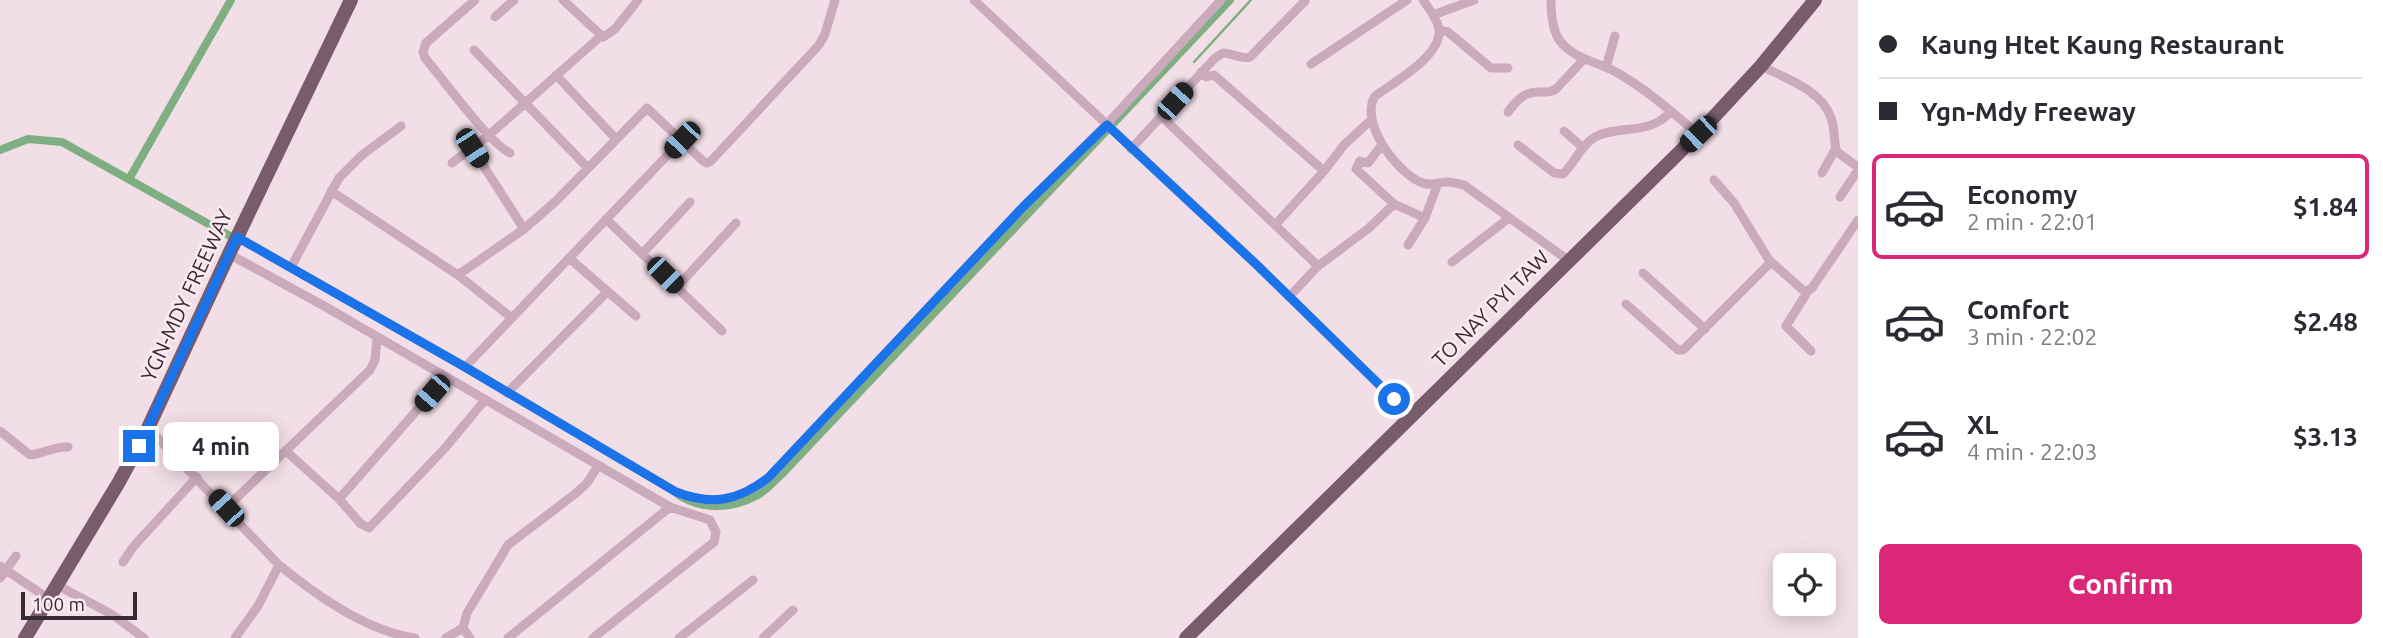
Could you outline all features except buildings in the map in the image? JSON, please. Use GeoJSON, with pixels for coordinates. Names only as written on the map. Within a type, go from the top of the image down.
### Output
{"type":"FeatureCollection","features":[{"type":"Feature","properties":{"kind":"main road","name":"YGN-MDY FREEWAY"},"geometry":{"type":"LineString","coordinates":[[26,638],[148,428],[351,0]]}},
{"type":"Feature","properties":{"kind":"main road","name":"TO NAY PYI TAW"},"geometry":{"type":"LineString","coordinates":[[1186,638],[1698,134],[1762,66],[1815,0]]}},
{"type":"Feature","properties":{"kind":"street"},"geometry":{"type":"LineString","coordinates":[[475,0],[426,43],[423,52],[425,58],[489,135],[502,149],[510,153]]}},
{"type":"Feature","properties":{"kind":"street"},"geometry":{"type":"LineString","coordinates":[[495,18],[514,0]]}},
{"type":"Feature","properties":{"kind":"street"},"geometry":{"type":"LineString","coordinates":[[563,0],[601,36],[606,37],[638,0]]}},
{"type":"Feature","properties":{"kind":"street"},"geometry":{"type":"LineString","coordinates":[[458,275],[524,229],[648,108],[705,162],[711,161],[819,45],[835,0]]}},
{"type":"Feature","properties":{"kind":"street"},"geometry":{"type":"LineString","coordinates":[[974,0],[1411,416]]}},
{"type":"Feature","properties":{"kind":"street"},"geometry":{"type":"LineString","coordinates":[[237,237],[465,367],[676,492],[690,497],[719,500],[745,493],[769,477],[1023,207],[1109,128],[1221,0]]}},
{"type":"Feature","properties":{"kind":"street"},"geometry":{"type":"LineString","coordinates":[[1311,64],[1407,0]]}},
{"type":"Feature","properties":{"kind":"street"},"geometry":{"type":"LineString","coordinates":[[1423,0],[1439,30],[1437,41],[1415,68],[1375,96],[1370,107],[1382,145],[1415,179],[1426,184],[1449,182],[1464,185],[1568,260]]}},
{"type":"Feature","properties":{"kind":"street"},"geometry":{"type":"LineString","coordinates":[[1433,15],[1474,0]]}},
{"type":"Feature","properties":{"kind":"street"},"geometry":{"type":"LineString","coordinates":[[1551,0],[1553,23],[1559,40],[1584,59],[1628,79],[1698,134]]}},
{"type":"Feature","properties":{"kind":"street"},"geometry":{"type":"LineString","coordinates":[[1131,149],[1201,72],[1223,52],[1243,58],[1250,57],[1305,1]]}},
{"type":"Feature","properties":{"kind":"street"},"geometry":{"type":"LineString","coordinates":[[1439,30],[1448,32],[1491,68],[1508,68]]}},
{"type":"Feature","properties":{"kind":"street"},"geometry":{"type":"LineString","coordinates":[[452,163],[489,135],[601,36]]}},
{"type":"Feature","properties":{"kind":"street"},"geometry":{"type":"LineString","coordinates":[[1606,67],[1615,36]]}},
{"type":"Feature","properties":{"kind":"street"},"geometry":{"type":"LineString","coordinates":[[474,50],[588,168]]}},
{"type":"Feature","properties":{"kind":"street"},"geometry":{"type":"LineString","coordinates":[[1508,112],[1518,100],[1530,93],[1551,92],[1556,89],[1584,59]]}},
{"type":"Feature","properties":{"kind":"street"},"geometry":{"type":"LineString","coordinates":[[1762,66],[1803,87],[1824,104],[1831,118],[1839,154],[1858,168],[1840,197]]}},
{"type":"Feature","properties":{"kind":"street"},"geometry":{"type":"LineString","coordinates":[[1201,72],[1208,78],[1214,75],[1324,171]]}},
{"type":"Feature","properties":{"kind":"street"},"geometry":{"type":"LineString","coordinates":[[556,75],[616,139]]}},
{"type":"Feature","properties":{"kind":"street"},"geometry":{"type":"LineString","coordinates":[[1518,145],[1558,175],[1563,174],[1583,147],[1601,135],[1656,124],[1671,111]]}},
{"type":"Feature","properties":{"kind":"street"},"geometry":{"type":"LineString","coordinates":[[1161,116],[1318,266]]}},
{"type":"Feature","properties":{"kind":"street"},"geometry":{"type":"LineString","coordinates":[[1276,224],[1344,145],[1372,118]]}},
{"type":"Feature","properties":{"kind":"street"},"geometry":{"type":"LineString","coordinates":[[291,267],[339,178],[362,155],[401,126]]}},
{"type":"Feature","properties":{"kind":"street"},"geometry":{"type":"LineString","coordinates":[[1564,131],[1583,147]]}},
{"type":"Feature","properties":{"kind":"street"},"geometry":{"type":"LineString","coordinates":[[465,367],[682,140]]}},
{"type":"Feature","properties":{"kind":"street"},"geometry":{"type":"LineString","coordinates":[[1382,145],[1368,163],[1360,161],[1355,167],[1394,204],[1425,218]]}},
{"type":"Feature","properties":{"kind":"street"},"geometry":{"type":"LineString","coordinates":[[472,148],[524,229]]}},
{"type":"Feature","properties":{"kind":"street"},"geometry":{"type":"LineString","coordinates":[[1822,173],[1836,148]]}},
{"type":"Feature","properties":{"kind":"street"},"geometry":{"type":"LineString","coordinates":[[1714,180],[1734,203],[1771,262],[1799,289],[1808,291]]}},
{"type":"Feature","properties":{"kind":"street"},"geometry":{"type":"LineString","coordinates":[[1408,245],[1425,218],[1438,183]]}},
{"type":"Feature","properties":{"kind":"street"},"geometry":{"type":"LineString","coordinates":[[331,191],[458,275],[512,318]]}},
{"type":"Feature","properties":{"kind":"street"},"geometry":{"type":"LineString","coordinates":[[642,254],[690,202]]}},
{"type":"Feature","properties":{"kind":"street"},"geometry":{"type":"LineString","coordinates":[[1289,297],[1318,266],[1363,233],[1394,204]]}},
{"type":"Feature","properties":{"kind":"street"},"geometry":{"type":"LineString","coordinates":[[1452,262],[1509,218]]}},
{"type":"Feature","properties":{"kind":"street"},"geometry":{"type":"LineString","coordinates":[[606,219],[722,331]]}},
{"type":"Feature","properties":{"kind":"street"},"geometry":{"type":"LineString","coordinates":[[1811,351],[1786,326],[1858,220]]}},
{"type":"Feature","properties":{"kind":"street"},"geometry":{"type":"LineString","coordinates":[[677,287],[736,223]]}},
{"type":"Feature","properties":{"kind":"street"},"geometry":{"type":"LineString","coordinates":[[229,254],[326,307],[670,508],[710,520],[716,538],[593,638]]}},
{"type":"Feature","properties":{"kind":"street"},"geometry":{"type":"LineString","coordinates":[[569,258],[636,316]]}},
{"type":"Feature","properties":{"kind":"street"},"geometry":{"type":"LineString","coordinates":[[1626,304],[1680,351],[1771,262]]}},
{"type":"Feature","properties":{"kind":"street"},"geometry":{"type":"LineString","coordinates":[[1643,273],[1705,329]]}},
{"type":"Feature","properties":{"kind":"street"},"geometry":{"type":"LineString","coordinates":[[507,393],[607,292]]}},
{"type":"Feature","properties":{"kind":"street"},"geometry":{"type":"LineString","coordinates":[[226,508],[370,370],[375,360],[377,338]]}},
{"type":"Feature","properties":{"kind":"street"},"geometry":{"type":"LineString","coordinates":[[339,499],[446,377]]}},
{"type":"Feature","properties":{"kind":"street"},"geometry":{"type":"LineString","coordinates":[[286,451],[339,499],[361,524],[367,529],[372,528],[484,401]]}},
{"type":"Feature","properties":{"kind":"street"},"geometry":{"type":"LineString","coordinates":[[148,428],[279,565],[344,610],[384,629],[415,638]]}},
{"type":"Feature","properties":{"kind":"street"},"geometry":{"type":"LineString","coordinates":[[0,431],[30,455],[68,447]]}},
{"type":"Feature","properties":{"kind":"street"},"geometry":{"type":"LineString","coordinates":[[446,638],[463,628],[467,613],[508,545],[575,494],[587,483],[598,466]]}},
{"type":"Feature","properties":{"kind":"street"},"geometry":{"type":"LineString","coordinates":[[123,562],[133,547],[197,477]]}},
{"type":"Feature","properties":{"kind":"street"},"geometry":{"type":"LineString","coordinates":[[508,638],[670,508]]}},
{"type":"Feature","properties":{"kind":"street"},"geometry":{"type":"LineString","coordinates":[[16,556],[2,571],[49,599]]}},
{"type":"Feature","properties":{"kind":"street"},"geometry":{"type":"LineString","coordinates":[[235,638],[258,606],[279,565]]}},
{"type":"Feature","properties":{"kind":"street"},"geometry":{"type":"LineString","coordinates":[[678,638],[753,580]]}},
{"type":"Feature","properties":{"kind":"street"},"geometry":{"type":"LineString","coordinates":[[57,585],[113,615],[144,638]]}},
{"type":"Feature","properties":{"kind":"street"},"geometry":{"type":"LineString","coordinates":[[763,638],[793,610]]}},
{"type":"Feature","properties":{"kind":"street"},"geometry":{"type":"LineString","coordinates":[[463,628],[470,638]]}},
{"type":"Feature","properties":{"kind":"waterway"},"geometry":{"type":"LineString","coordinates":[[129,179],[231,0]]}},
{"type":"Feature","properties":{"kind":"waterway"},"geometry":{"type":"LineString","coordinates":[[680,496],[698,504],[718,506],[747,500],[767,489],[1230,0]]}},
{"type":"Feature","properties":{"kind":"waterway"},"geometry":{"type":"LineString","coordinates":[[1194,62],[1251,0]]}},
{"type":"Feature","properties":{"kind":"waterway"},"geometry":{"type":"LineString","coordinates":[[0,150],[28,139],[62,142],[230,236]]}},
{"type":"Feature","properties":{"kind":"route"},"geometry":{"type":"LineString","coordinates":[[139,446],[237,237],[465,367],[676,492],[706,500],[730,498],[745,493],[769,477],[1023,207],[1107,125],[1258,266],[1394,399]]}}]}
